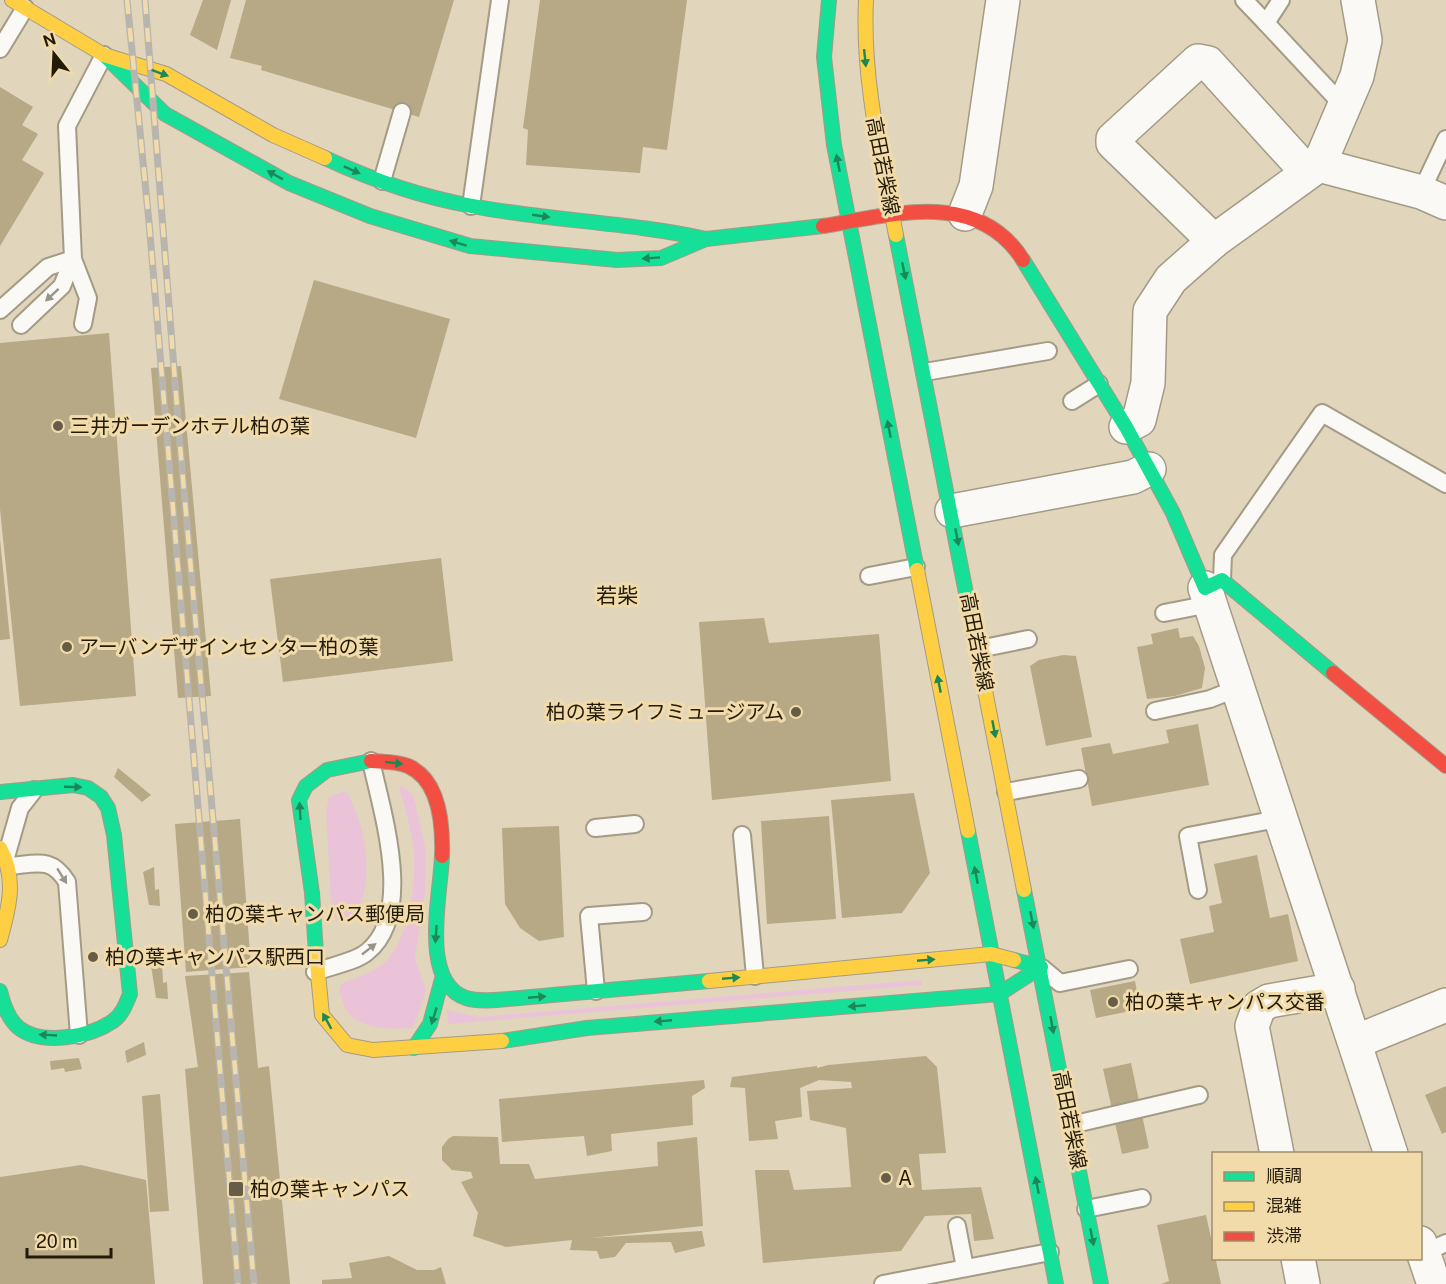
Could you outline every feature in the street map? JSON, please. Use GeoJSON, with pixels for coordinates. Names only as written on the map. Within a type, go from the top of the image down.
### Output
{"type":"FeatureCollection","features":[{"type":"Feature","properties":{"kind":"street"},"geometry":{"type":"LineString","coordinates":[[829,0],[824,57],[834,145],[1056,1284]]}},
{"type":"Feature","properties":{"kind":"street","name":"高田若柴線"},"geometry":{"type":"LineString","coordinates":[[866,0],[864,44],[868,91],[925,372],[1101,1284]]}},
{"type":"Feature","properties":{"kind":"street"},"geometry":{"type":"LineString","coordinates":[[965,214],[976,186],[1003,0]]}},
{"type":"Feature","properties":{"kind":"street"},"geometry":{"type":"LineString","coordinates":[[1126,427],[1139,420],[1148,383],[1150,311],[1170,279],[1214,241],[1313,168],[1357,76],[1365,40],[1358,0]]}},
{"type":"Feature","properties":{"kind":"street"},"geometry":{"type":"LineString","coordinates":[[19,4],[104,55],[165,114],[289,183],[381,219],[470,246],[617,260],[661,258],[706,239],[923,210],[965,214],[1001,235],[1018,252],[1126,427],[1212,591],[1238,688],[1391,1152]]}},
{"type":"Feature","properties":{"kind":"street"},"geometry":{"type":"LineString","coordinates":[[104,55],[166,74],[273,135],[362,175],[471,206],[655,228],[706,239]]}},
{"type":"Feature","properties":{"kind":"street"},"geometry":{"type":"LineString","coordinates":[[1214,241],[1113,143],[1113,139],[1198,61],[1208,63],[1313,168],[1433,197]]}},
{"type":"Feature","properties":{"kind":"street"},"geometry":{"type":"LineString","coordinates":[[952,511],[1133,477],[1149,469]]}},
{"type":"Feature","properties":{"kind":"street"},"geometry":{"type":"LineString","coordinates":[[1212,591],[1446,766]]}},
{"type":"Feature","properties":{"kind":"street"},"geometry":{"type":"LineString","coordinates":[[414,1048],[428,1032],[435,1017],[442,979],[435,946],[444,848],[439,812],[431,790],[417,771],[401,763],[371,761],[327,770],[306,786],[299,800],[299,815],[312,893],[315,972],[322,1015],[332,1030],[347,1045],[373,1050],[414,1048],[514,1040],[587,1028],[999,994],[1041,968]]}},
{"type":"Feature","properties":{"kind":"street"},"geometry":{"type":"LineString","coordinates":[[0,792],[73,785],[88,788],[101,797],[108,808],[114,835],[130,994],[124,1009],[114,1020],[99,1030],[79,1035],[44,1037],[21,1030],[9,1016],[0,991]]}},
{"type":"Feature","properties":{"kind":"street"},"geometry":{"type":"LineString","coordinates":[[0,940],[10,903],[5,857]]}},
{"type":"Feature","properties":{"kind":"street"},"geometry":{"type":"LineString","coordinates":[[442,979],[459,996],[479,1001],[991,954],[1041,968]]}},
{"type":"Feature","properties":{"kind":"street"},"geometry":{"type":"LineString","coordinates":[[1274,1152],[1252,1026],[1259,1007],[1269,1001],[1338,988]]}},
{"type":"Feature","properties":{"kind":"street"},"geometry":{"type":"LineString","coordinates":[[1355,1042],[1400,1016],[1446,1005]]}},
{"type":"Feature","properties":{"kind":"street"},"geometry":{"type":"LineString","coordinates":[[1430,1246],[1434,1284]]}},
{"type":"Feature","properties":{"kind":"street"},"geometry":{"type":"LineString","coordinates":[[1298,1260],[1303,1284]]}},
{"type":"Feature","properties":{"kind":"lane"},"geometry":{"type":"LineString","coordinates":[[471,206],[500,0]]}},
{"type":"Feature","properties":{"kind":"lane"},"geometry":{"type":"LineString","coordinates":[[1244,0],[1336,98],[1346,102]]}},
{"type":"Feature","properties":{"kind":"lane"},"geometry":{"type":"LineString","coordinates":[[1266,23],[1281,0]]}},
{"type":"Feature","properties":{"kind":"lane"},"geometry":{"type":"LineString","coordinates":[[0,49],[19,4]]}},
{"type":"Feature","properties":{"kind":"lane"},"geometry":{"type":"LineString","coordinates":[[83,324],[88,298],[73,259],[67,126],[104,55]]}},
{"type":"Feature","properties":{"kind":"lane"},"geometry":{"type":"LineString","coordinates":[[382,181],[402,112]]}},
{"type":"Feature","properties":{"kind":"lane"},"geometry":{"type":"LineString","coordinates":[[1433,197],[1446,138]]}},
{"type":"Feature","properties":{"kind":"lane"},"geometry":{"type":"LineString","coordinates":[[0,310],[48,267],[73,259]]}},
{"type":"Feature","properties":{"kind":"lane"},"geometry":{"type":"LineString","coordinates":[[21,325],[62,286],[73,259]]}},
{"type":"Feature","properties":{"kind":"lane"},"geometry":{"type":"LineString","coordinates":[[925,372],[1048,351]]}},
{"type":"Feature","properties":{"kind":"lane"},"geometry":{"type":"LineString","coordinates":[[1072,400],[1099,384]]}},
{"type":"Feature","properties":{"kind":"lane"},"geometry":{"type":"LineString","coordinates":[[1164,613],[1212,591],[1224,555],[1322,413],[1446,484]]}},
{"type":"Feature","properties":{"kind":"lane"},"geometry":{"type":"LineString","coordinates":[[869,576],[916,567]]}},
{"type":"Feature","properties":{"kind":"lane"},"geometry":{"type":"LineString","coordinates":[[979,649],[1028,639]]}},
{"type":"Feature","properties":{"kind":"lane"},"geometry":{"type":"LineString","coordinates":[[1155,711],[1210,699],[1238,688]]}},
{"type":"Feature","properties":{"kind":"lane"},"geometry":{"type":"LineString","coordinates":[[315,972],[366,954],[381,939],[388,918],[393,880],[389,844],[371,761]]}},
{"type":"Feature","properties":{"kind":"lane"},"geometry":{"type":"LineString","coordinates":[[1006,792],[1079,779]]}},
{"type":"Feature","properties":{"kind":"lane"},"geometry":{"type":"LineString","coordinates":[[34,789],[20,808],[5,857],[47,863],[58,868],[67,882],[79,1035]]}},
{"type":"Feature","properties":{"kind":"lane"},"geometry":{"type":"LineString","coordinates":[[1198,890],[1188,836],[1268,821],[1280,814]]}},
{"type":"Feature","properties":{"kind":"lane"},"geometry":{"type":"LineString","coordinates":[[595,828],[635,824]]}},
{"type":"Feature","properties":{"kind":"lane"},"geometry":{"type":"LineString","coordinates":[[742,836],[754,976]]}},
{"type":"Feature","properties":{"kind":"lane"},"geometry":{"type":"LineString","coordinates":[[596,991],[589,916],[603,910],[643,912]]}},
{"type":"Feature","properties":{"kind":"lane"},"geometry":{"type":"LineString","coordinates":[[1041,968],[1060,983],[1129,969]]}},
{"type":"Feature","properties":{"kind":"lane"},"geometry":{"type":"LineString","coordinates":[[1071,1125],[1199,1095]]}},
{"type":"Feature","properties":{"kind":"lane"},"geometry":{"type":"LineString","coordinates":[[1086,1209],[1142,1198]]}},
{"type":"Feature","properties":{"kind":"lane"},"geometry":{"type":"LineString","coordinates":[[957,1226],[965,1268]]}},
{"type":"Feature","properties":{"kind":"lane"},"geometry":{"type":"LineString","coordinates":[[883,1284],[1050,1252]]}},
{"type":"Feature","properties":{"kind":"shaded area"},"geometry":{"type":"Polygon","coordinates":[[[402,786],[413,795],[426,850],[425,892],[415,958],[426,991],[413,1028],[382,1028],[354,1018],[341,997],[340,989],[341,984],[383,964],[392,954],[405,926],[413,892],[414,859],[411,831],[399,787],[402,786]]]}},
{"type":"Feature","properties":{"kind":"shaded area"},"geometry":{"type":"Polygon","coordinates":[[[346,791],[354,806],[364,839],[366,872],[365,889],[354,921],[340,924],[333,913],[331,903],[326,810],[329,797],[346,791]]]}},
{"type":"Feature","properties":{"kind":"shaded area"},"geometry":{"type":"Polygon","coordinates":[[[922,980],[922,985],[448,1024],[447,1010],[478,1017],[922,980]]]}},
{"type":"Feature","properties":{"kind":"building"},"geometry":{"type":"Polygon","coordinates":[[[203,0],[231,0],[217,50],[190,35],[203,0]]]}},
{"type":"Feature","properties":{"kind":"building"},"geometry":{"type":"Polygon","coordinates":[[[246,0],[454,0],[419,117],[261,70],[262,66],[230,58],[246,0]]]}},
{"type":"Feature","properties":{"kind":"building"},"geometry":{"type":"Polygon","coordinates":[[[540,0],[687,0],[667,150],[643,147],[640,173],[526,165],[528,130],[523,128],[540,0]]]}},
{"type":"Feature","properties":{"kind":"building"},"geometry":{"type":"Polygon","coordinates":[[[0,87],[33,107],[22,125],[38,134],[22,160],[44,173],[0,246],[0,87]]]}},
{"type":"Feature","properties":{"kind":"building"},"geometry":{"type":"Polygon","coordinates":[[[314,280],[450,319],[416,438],[279,399],[314,280]]]}},
{"type":"Feature","properties":{"kind":"building","name":"三井ガーデンホテル柏の葉"},"geometry":{"type":"Polygon","coordinates":[[[109,333],[136,696],[20,706],[0,509],[0,343],[109,333]]]}},
{"type":"Feature","properties":{"kind":"building"},"geometry":{"type":"Polygon","coordinates":[[[181,366],[211,696],[178,698],[151,368],[181,366]]]}},
{"type":"Feature","properties":{"kind":"building"},"geometry":{"type":"Polygon","coordinates":[[[0,539],[10,639],[0,640],[0,539]]]}},
{"type":"Feature","properties":{"kind":"building"},"geometry":{"type":"Polygon","coordinates":[[[441,558],[453,661],[283,682],[270,579],[441,558]]]}},
{"type":"Feature","properties":{"kind":"building","name":"柏の葉ライフミュージアム"},"geometry":{"type":"Polygon","coordinates":[[[764,618],[769,643],[879,634],[891,781],[712,800],[699,622],[764,618]]]}},
{"type":"Feature","properties":{"kind":"building"},"geometry":{"type":"Polygon","coordinates":[[[1178,628],[1180,638],[1193,636],[1199,646],[1205,668],[1202,688],[1175,696],[1147,699],[1137,647],[1153,644],[1151,634],[1178,628]]]}},
{"type":"Feature","properties":{"kind":"building"},"geometry":{"type":"Polygon","coordinates":[[[1063,655],[1076,656],[1092,737],[1046,746],[1030,666],[1039,660],[1063,655]]]}},
{"type":"Feature","properties":{"kind":"building"},"geometry":{"type":"Polygon","coordinates":[[[1198,724],[1209,785],[1092,806],[1081,748],[1110,743],[1113,754],[1169,743],[1166,730],[1198,724]]]}},
{"type":"Feature","properties":{"kind":"building"},"geometry":{"type":"Polygon","coordinates":[[[118,768],[151,795],[142,802],[114,777],[118,768]]]}},
{"type":"Feature","properties":{"kind":"building"},"geometry":{"type":"Polygon","coordinates":[[[914,793],[930,873],[902,913],[842,918],[831,800],[914,793]]]}},
{"type":"Feature","properties":{"kind":"building"},"geometry":{"type":"Polygon","coordinates":[[[829,816],[836,919],[767,924],[761,821],[829,816]]]}},
{"type":"Feature","properties":{"kind":"building"},"geometry":{"type":"Polygon","coordinates":[[[240,819],[251,967],[186,972],[175,824],[240,819]]]}},
{"type":"Feature","properties":{"kind":"building"},"geometry":{"type":"Polygon","coordinates":[[[559,826],[564,937],[539,941],[520,928],[505,904],[502,828],[559,826]]]}},
{"type":"Feature","properties":{"kind":"building"},"geometry":{"type":"Polygon","coordinates":[[[1257,855],[1270,918],[1288,914],[1298,961],[1190,984],[1180,939],[1214,932],[1209,906],[1222,903],[1214,864],[1257,855]]]}},
{"type":"Feature","properties":{"kind":"building"},"geometry":{"type":"Polygon","coordinates":[[[154,867],[155,890],[159,889],[160,906],[149,905],[143,872],[154,867]]]}},
{"type":"Feature","properties":{"kind":"building"},"geometry":{"type":"Polygon","coordinates":[[[162,960],[163,983],[167,982],[168,999],[156,998],[151,965],[162,960]]]}},
{"type":"Feature","properties":{"kind":"building"},"geometry":{"type":"Polygon","coordinates":[[[249,972],[258,1068],[269,1066],[290,1284],[203,1284],[185,1069],[198,1067],[185,976],[249,972]]]}},
{"type":"Feature","properties":{"kind":"building"},"geometry":{"type":"Polygon","coordinates":[[[1135,981],[1140,1009],[1096,1018],[1090,990],[1135,981]]]}},
{"type":"Feature","properties":{"kind":"building"},"geometry":{"type":"Polygon","coordinates":[[[144,1042],[146,1055],[127,1063],[125,1051],[144,1042]]]}},
{"type":"Feature","properties":{"kind":"building","name":"A"},"geometry":{"type":"Polygon","coordinates":[[[926,1056],[937,1067],[946,1153],[919,1154],[922,1190],[981,1187],[994,1239],[974,1241],[971,1214],[925,1216],[901,1251],[763,1263],[755,1170],[789,1170],[794,1190],[851,1187],[846,1128],[810,1120],[807,1091],[852,1088],[851,1082],[819,1080],[800,1088],[802,1117],[775,1121],[778,1139],[749,1141],[745,1088],[730,1087],[732,1077],[926,1056]]]}},
{"type":"Feature","properties":{"kind":"building"},"geometry":{"type":"Polygon","coordinates":[[[79,1058],[82,1069],[65,1072],[64,1068],[51,1070],[50,1061],[79,1058]]]}},
{"type":"Feature","properties":{"kind":"building"},"geometry":{"type":"Polygon","coordinates":[[[1131,1063],[1149,1148],[1122,1154],[1103,1069],[1131,1063]]]}},
{"type":"Feature","properties":{"kind":"building"},"geometry":{"type":"Polygon","coordinates":[[[704,1080],[705,1088],[692,1096],[693,1125],[611,1134],[612,1151],[587,1156],[584,1136],[502,1142],[499,1099],[704,1080]]]}},
{"type":"Feature","properties":{"kind":"building"},"geometry":{"type":"Polygon","coordinates":[[[1446,1086],[1446,1132],[1442,1134],[1425,1095],[1446,1086]]]}},
{"type":"Feature","properties":{"kind":"building"},"geometry":{"type":"Polygon","coordinates":[[[160,1094],[169,1211],[150,1212],[142,1096],[160,1094]]]}},
{"type":"Feature","properties":{"kind":"building"},"geometry":{"type":"Polygon","coordinates":[[[453,1136],[498,1137],[500,1164],[529,1164],[535,1179],[658,1166],[657,1142],[697,1137],[703,1226],[590,1238],[702,1231],[705,1246],[675,1253],[671,1242],[626,1243],[615,1257],[600,1259],[597,1251],[570,1250],[572,1240],[506,1247],[473,1236],[478,1213],[461,1182],[473,1178],[471,1172],[452,1170],[442,1160],[442,1147],[453,1136]]]}},
{"type":"Feature","properties":{"kind":"building"},"geometry":{"type":"Polygon","coordinates":[[[81,1165],[146,1180],[155,1284],[0,1284],[0,1177],[81,1165]]]}},
{"type":"Feature","properties":{"kind":"building"},"geometry":{"type":"Polygon","coordinates":[[[1206,1215],[1212,1243],[1212,1260],[1216,1260],[1221,1284],[1161,1284],[1169,1281],[1157,1225],[1206,1215]]]}},
{"type":"Feature","properties":{"kind":"building"},"geometry":{"type":"Polygon","coordinates":[[[389,1256],[417,1270],[434,1270],[441,1267],[446,1284],[322,1284],[322,1280],[352,1278],[349,1263],[389,1256]]]}},
{"type":"Feature","properties":{"kind":"railway"},"geometry":{"type":"LineString","coordinates":[[127,0],[149,222],[238,1284]]}},
{"type":"Feature","properties":{"kind":"railway"},"geometry":{"type":"LineString","coordinates":[[145,0],[180,445],[254,1284]]}},
{"type":"Feature","properties":{"kind":"traffic: fast"},"geometry":{"type":"LineString","coordinates":[[829,0],[824,57],[834,145],[917,570]]}},
{"type":"Feature","properties":{"kind":"traffic: fast"},"geometry":{"type":"LineString","coordinates":[[104,55],[165,114],[289,183],[370,216],[470,246],[617,260],[661,258],[706,239],[823,226]]}},
{"type":"Feature","properties":{"kind":"traffic: fast"},"geometry":{"type":"LineString","coordinates":[[325,158],[360,173],[434,198],[501,211],[648,229],[706,239]]}},
{"type":"Feature","properties":{"kind":"traffic: fast"},"geometry":{"type":"LineString","coordinates":[[896,235],[982,675]]}},
{"type":"Feature","properties":{"kind":"traffic: fast"},"geometry":{"type":"LineString","coordinates":[[1023,260],[1126,427],[1173,513],[1205,588],[1222,580],[1333,673]]}},
{"type":"Feature","properties":{"kind":"traffic: fast"},"geometry":{"type":"LineString","coordinates":[[316,953],[312,893],[299,800],[306,786],[327,770],[371,761]]}},
{"type":"Feature","properties":{"kind":"traffic: fast"},"geometry":{"type":"LineString","coordinates":[[0,792],[73,785],[88,788],[101,797],[108,808],[114,835],[130,994],[119,1016],[103,1027],[79,1035],[53,1038],[29,1034],[19,1028],[9,1016],[0,991]]}},
{"type":"Feature","properties":{"kind":"traffic: fast"},"geometry":{"type":"LineString","coordinates":[[968,831],[1056,1284]]}},
{"type":"Feature","properties":{"kind":"traffic: fast"},"geometry":{"type":"LineString","coordinates":[[442,856],[437,913],[437,956],[442,974],[451,989],[466,998],[497,1000],[709,981]]}},
{"type":"Feature","properties":{"kind":"traffic: fast"},"geometry":{"type":"LineString","coordinates":[[1024,890],[1101,1284]]}},
{"type":"Feature","properties":{"kind":"traffic: fast"},"geometry":{"type":"LineString","coordinates":[[502,1041],[587,1028],[999,994],[1041,967],[1014,960]]}},
{"type":"Feature","properties":{"kind":"traffic: fast"},"geometry":{"type":"LineString","coordinates":[[414,1048],[430,1024],[442,979]]}},
{"type":"Feature","properties":{"kind":"traffic: slow"},"geometry":{"type":"LineString","coordinates":[[12,0],[104,55],[166,74],[273,135],[325,158]]}},
{"type":"Feature","properties":{"kind":"traffic: slow"},"geometry":{"type":"LineString","coordinates":[[866,0],[870,89],[896,235]]}},
{"type":"Feature","properties":{"kind":"traffic: slow"},"geometry":{"type":"LineString","coordinates":[[917,570],[968,831]]}},
{"type":"Feature","properties":{"kind":"traffic: slow"},"geometry":{"type":"LineString","coordinates":[[982,675],[1024,890]]}},
{"type":"Feature","properties":{"kind":"traffic: slow"},"geometry":{"type":"LineString","coordinates":[[0,848],[10,882],[8,905],[0,940]]}},
{"type":"Feature","properties":{"kind":"traffic: slow"},"geometry":{"type":"LineString","coordinates":[[316,953],[322,1015],[347,1045],[373,1050],[502,1041]]}},
{"type":"Feature","properties":{"kind":"traffic: slow"},"geometry":{"type":"LineString","coordinates":[[709,981],[991,954],[1014,960]]}},
{"type":"Feature","properties":{"kind":"traffic: jam"},"geometry":{"type":"LineString","coordinates":[[823,226],[904,213],[932,212],[958,215],[982,223],[1004,237],[1023,260]]}},
{"type":"Feature","properties":{"kind":"traffic: jam"},"geometry":{"type":"LineString","coordinates":[[1333,673],[1446,766]]}},
{"type":"Feature","properties":{"kind":"traffic: jam"},"geometry":{"type":"LineString","coordinates":[[371,761],[394,762],[408,766],[427,782],[433,793],[440,818],[442,856]]}},
{"type":"Feature","properties":{"kind":"place","name":"三井ガーデンホテル柏の葉"},"geometry":{"type":"Point","coordinates":[58,426]}},
{"type":"Feature","properties":{"kind":"place","name":"アーバンデザインセンター柏の葉"},"geometry":{"type":"Point","coordinates":[67,647]}},
{"type":"Feature","properties":{"kind":"place","name":"柏の葉ライフミュージアム"},"geometry":{"type":"Point","coordinates":[796,712]}},
{"type":"Feature","properties":{"kind":"place","name":"柏の葉キャンパス郵便局"},"geometry":{"type":"Point","coordinates":[193,914]}},
{"type":"Feature","properties":{"kind":"place","name":"柏の葉キャンパス駅西口"},"geometry":{"type":"Point","coordinates":[93,957]}},
{"type":"Feature","properties":{"kind":"place","name":"柏の葉キャンパス交番"},"geometry":{"type":"Point","coordinates":[1113,1002]}},
{"type":"Feature","properties":{"kind":"place","name":"A"},"geometry":{"type":"Point","coordinates":[886,1178]}},
{"type":"Feature","properties":{"kind":"place","name":"柏の葉キャンパス"},"geometry":{"type":"Point","coordinates":[236,1189]}},
{"type":"Feature","properties":{"kind":"district","name":"若柴"},"geometry":{"type":"Point","coordinates":[617,596]}}]}
